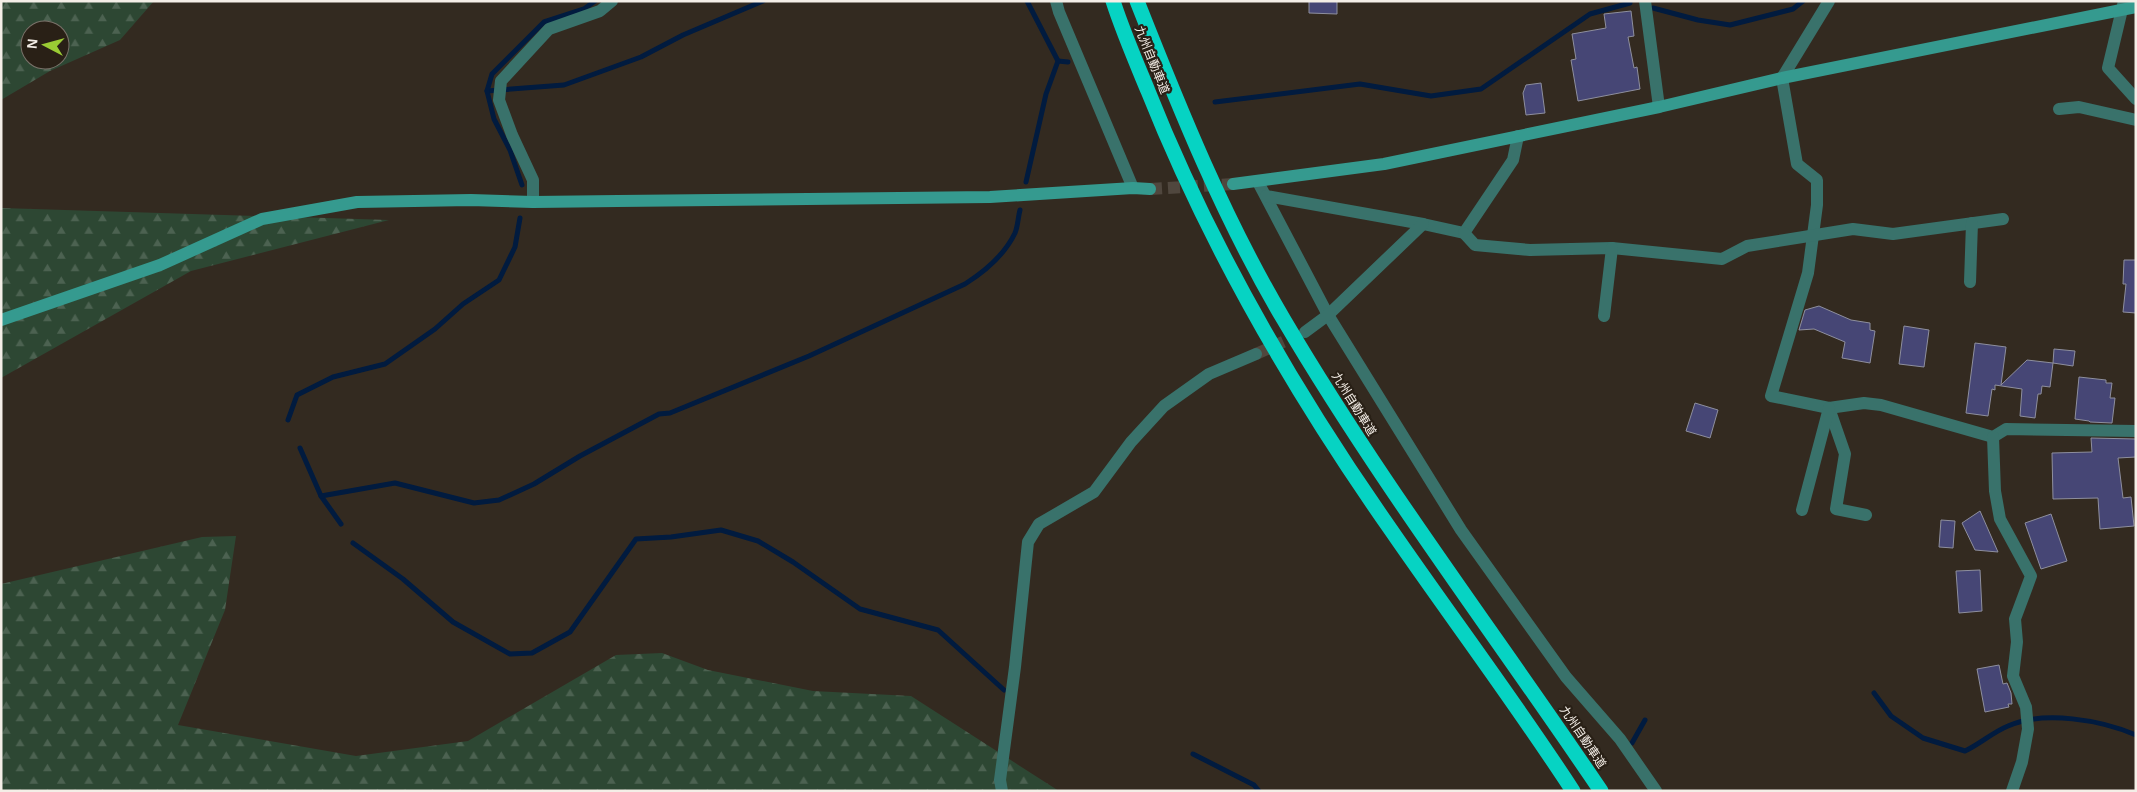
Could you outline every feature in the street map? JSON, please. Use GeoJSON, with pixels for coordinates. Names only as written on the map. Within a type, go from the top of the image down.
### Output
{"type":"FeatureCollection","features":[{"type":"Feature","properties":{"kind":"highway","name":"九州自動車道"},"geometry":{"type":"LineString","coordinates":[[1113,1],[1166,136],[1210,229],[1262,328],[1327,435],[1384,521],[1531,727],[1573,791]]}},
{"type":"Feature","properties":{"kind":"highway","name":"九州自動車道"},"geometry":{"type":"LineString","coordinates":[[1137,1],[1186,126],[1230,221],[1283,318],[1346,422],[1601,791]]}},
{"type":"Feature","properties":{"kind":"street"},"geometry":{"type":"LineString","coordinates":[[532,202],[533,180],[512,135],[499,100],[501,81],[549,29],[600,11],[612,1]]}},
{"type":"Feature","properties":{"kind":"street"},"geometry":{"type":"LineString","coordinates":[[1056,1],[1133,188]]}},
{"type":"Feature","properties":{"kind":"street"},"geometry":{"type":"LineString","coordinates":[[1645,1],[1659,108]]}},
{"type":"Feature","properties":{"kind":"street"},"geometry":{"type":"LineString","coordinates":[[1828,1],[1782,78],[1797,164],[1817,180],[1817,205],[1808,273],[1771,396],[1829,408],[1864,402],[1881,405],[1993,437],[2006,429],[2136,431]]}},
{"type":"Feature","properties":{"kind":"street"},"geometry":{"type":"LineString","coordinates":[[2122,6],[2108,68],[2136,99]]}},
{"type":"Feature","properties":{"kind":"street"},"geometry":{"type":"LineString","coordinates":[[1233,184],[1384,164],[1659,108],[1782,78],[2122,6],[2136,7]]}},
{"type":"Feature","properties":{"kind":"street"},"geometry":{"type":"LineString","coordinates":[[2059,109],[2079,107],[2136,120]]}},
{"type":"Feature","properties":{"kind":"street"},"geometry":{"type":"LineString","coordinates":[[1464,234],[1513,160],[1518,136]]}},
{"type":"Feature","properties":{"kind":"street"},"geometry":{"type":"LineString","coordinates":[[1258,182],[1328,315],[1461,530],[1566,677],[1620,739],[1656,791]]}},
{"type":"Feature","properties":{"kind":"street"},"geometry":{"type":"LineString","coordinates":[[1,320],[160,265],[262,218],[357,202],[489,200],[532,202],[990,196],[1133,188],[1150,189]]}},
{"type":"Feature","properties":{"kind":"street"},"geometry":{"type":"LineString","coordinates":[[1266,196],[1423,224],[1464,234],[1475,245],[1530,250],[1612,248],[1722,260],[1747,246],[1853,229],[1893,234],[2003,218]]}},
{"type":"Feature","properties":{"kind":"street"},"geometry":{"type":"LineString","coordinates":[[1970,282],[1972,223]]}},
{"type":"Feature","properties":{"kind":"street"},"geometry":{"type":"LineString","coordinates":[[1305,332],[1328,315],[1423,224]]}},
{"type":"Feature","properties":{"kind":"street"},"geometry":{"type":"LineString","coordinates":[[1604,316],[1612,248]]}},
{"type":"Feature","properties":{"kind":"street"},"geometry":{"type":"LineString","coordinates":[[1002,791],[1000,780],[1015,667],[1028,542],[1039,524],[1094,492],[1131,442],[1164,406],[1209,374],[1256,354]]}},
{"type":"Feature","properties":{"kind":"street"},"geometry":{"type":"LineString","coordinates":[[1802,510],[1829,408]]}},
{"type":"Feature","properties":{"kind":"street"},"geometry":{"type":"LineString","coordinates":[[1829,408],[1845,454],[1836,509],[1866,515]]}},
{"type":"Feature","properties":{"kind":"street"},"geometry":{"type":"LineString","coordinates":[[1993,437],[1995,491],[2000,519],[2031,576],[2015,619],[2017,642],[2013,676],[2026,707],[2028,729],[2022,762],[2012,791]]}},
{"type":"Feature","properties":{"kind":"green space"},"geometry":{"type":"Polygon","coordinates":[[[1,1],[154,1],[120,40],[70,62],[70,20],[20,20],[20,70],[52,70],[1,100],[1,1]]]}},
{"type":"Feature","properties":{"kind":"green space"},"geometry":{"type":"Polygon","coordinates":[[[1,208],[389,220],[191,271],[1,378],[1,208]]]}},
{"type":"Feature","properties":{"kind":"green space"},"geometry":{"type":"Polygon","coordinates":[[[236,536],[225,610],[178,725],[356,756],[468,741],[616,655],[662,653],[708,670],[813,691],[911,696],[1059,791],[1,791],[1,584],[202,537],[236,536]]]}},
{"type":"Feature","properties":{"kind":"building"},"geometry":{"type":"Polygon","coordinates":[[[1309,1],[1337,1],[1337,14],[1309,13],[1309,1]]]}},
{"type":"Feature","properties":{"kind":"building"},"geometry":{"type":"Polygon","coordinates":[[[1631,11],[1634,36],[1628,37],[1634,68],[1637,67],[1640,89],[1578,101],[1571,60],[1576,59],[1572,34],[1606,28],[1604,14],[1631,11]]]}},
{"type":"Feature","properties":{"kind":"building"},"geometry":{"type":"Polygon","coordinates":[[[1541,83],[1545,113],[1526,115],[1523,93],[1526,85],[1541,83]]]}},
{"type":"Feature","properties":{"kind":"building"},"geometry":{"type":"Polygon","coordinates":[[[2124,260],[2136,260],[2136,313],[2123,312],[2126,284],[2123,284],[2124,260]]]}},
{"type":"Feature","properties":{"kind":"building"},"geometry":{"type":"Polygon","coordinates":[[[1819,306],[1851,320],[1870,323],[1870,330],[1875,331],[1870,363],[1842,358],[1845,342],[1814,329],[1799,330],[1805,310],[1819,306]]]}},
{"type":"Feature","properties":{"kind":"building"},"geometry":{"type":"Polygon","coordinates":[[[1904,326],[1929,330],[1924,367],[1899,364],[1904,326]]]}},
{"type":"Feature","properties":{"kind":"building"},"geometry":{"type":"Polygon","coordinates":[[[1975,343],[2006,347],[2001,385],[2027,360],[2053,363],[2050,387],[2042,386],[2041,394],[2038,394],[2035,418],[2020,416],[2022,389],[1995,385],[1995,390],[1992,389],[1988,416],[1966,413],[1975,343]]]}},
{"type":"Feature","properties":{"kind":"building"},"geometry":{"type":"Polygon","coordinates":[[[2054,349],[2075,351],[2073,366],[2053,363],[2054,349]]]}},
{"type":"Feature","properties":{"kind":"building"},"geometry":{"type":"Polygon","coordinates":[[[2079,377],[2106,380],[2106,383],[2112,383],[2110,398],[2115,398],[2112,423],[2075,419],[2079,377]]]}},
{"type":"Feature","properties":{"kind":"building"},"geometry":{"type":"Polygon","coordinates":[[[1695,403],[1718,410],[1710,438],[1686,431],[1695,403]]]}},
{"type":"Feature","properties":{"kind":"building"},"geometry":{"type":"Polygon","coordinates":[[[2091,438],[2136,439],[2136,457],[2118,458],[2123,498],[2131,497],[2134,526],[2100,529],[2098,498],[2053,499],[2052,453],[2092,452],[2091,438]]]}},
{"type":"Feature","properties":{"kind":"building"},"geometry":{"type":"Polygon","coordinates":[[[1980,511],[1998,552],[1975,550],[1962,523],[1980,511]]]}},
{"type":"Feature","properties":{"kind":"building"},"geometry":{"type":"Polygon","coordinates":[[[2051,514],[2067,561],[2041,569],[2025,523],[2051,514]]]}},
{"type":"Feature","properties":{"kind":"building"},"geometry":{"type":"Polygon","coordinates":[[[1941,520],[1955,521],[1953,548],[1939,547],[1941,520]]]}},
{"type":"Feature","properties":{"kind":"building"},"geometry":{"type":"Polygon","coordinates":[[[1980,570],[1982,611],[1959,613],[1956,571],[1980,570]]]}},
{"type":"Feature","properties":{"kind":"building"},"geometry":{"type":"Polygon","coordinates":[[[1999,665],[2003,684],[2007,683],[2011,693],[2012,704],[2008,704],[2009,707],[1985,712],[1977,669],[1999,665]]]}},
{"type":"Feature","properties":{"kind":"waterway"},"geometry":{"type":"LineString","coordinates":[[522,185],[510,150],[494,119],[487,91],[492,74],[544,22],[584,9],[595,1]]}},
{"type":"Feature","properties":{"kind":"waterway"},"geometry":{"type":"LineString","coordinates":[[487,91],[564,85],[641,57],[683,35],[763,1]]}},
{"type":"Feature","properties":{"kind":"waterway"},"geometry":{"type":"LineString","coordinates":[[1026,182],[1046,94],[1058,61],[1027,1]]}},
{"type":"Feature","properties":{"kind":"waterway"},"geometry":{"type":"LineString","coordinates":[[1653,8],[1698,20],[1730,25],[1793,9],[1803,1]]}},
{"type":"Feature","properties":{"kind":"waterway"},"geometry":{"type":"LineString","coordinates":[[1215,102],[1360,84],[1431,96],[1481,89],[1590,14],[1630,3]]}},
{"type":"Feature","properties":{"kind":"waterway"},"geometry":{"type":"LineString","coordinates":[[1058,61],[1068,62]]}},
{"type":"Feature","properties":{"kind":"waterway"},"geometry":{"type":"LineString","coordinates":[[321,496],[395,483],[474,503],[499,500],[534,484],[580,456],[659,414],[670,413],[809,356],[965,284],[987,268],[1006,248],[1015,233],[1020,210]]}},
{"type":"Feature","properties":{"kind":"waterway"},"geometry":{"type":"LineString","coordinates":[[288,420],[297,395],[333,377],[385,364],[435,329],[463,304],[499,280],[515,247],[520,218]]}},
{"type":"Feature","properties":{"kind":"waterway"},"geometry":{"type":"LineString","coordinates":[[300,448],[321,496],[341,524]]}},
{"type":"Feature","properties":{"kind":"waterway"},"geometry":{"type":"LineString","coordinates":[[353,543],[403,579],[453,622],[510,654],[532,653],[570,632],[636,539],[671,537],[721,530],[758,541],[793,562],[860,609],[938,630],[1004,690]]}},
{"type":"Feature","properties":{"kind":"waterway"},"geometry":{"type":"LineString","coordinates":[[1874,693],[1891,716],[1923,738],[1965,751],[2008,726],[2022,721],[2038,719],[2055,718],[2090,721],[2136,735]]}},
{"type":"Feature","properties":{"kind":"waterway"},"geometry":{"type":"LineString","coordinates":[[1632,743],[1645,720]]}},
{"type":"Feature","properties":{"kind":"waterway"},"geometry":{"type":"LineString","coordinates":[[1193,754],[1254,785],[1259,791]]}},
{"type":"Feature","properties":{"kind":"tunnel"},"geometry":{"type":"LineString","coordinates":[[1150,189],[1233,184]]}},
{"type":"Feature","properties":{"kind":"tunnel"},"geometry":{"type":"LineString","coordinates":[[1256,354],[1303,333]]}}]}
